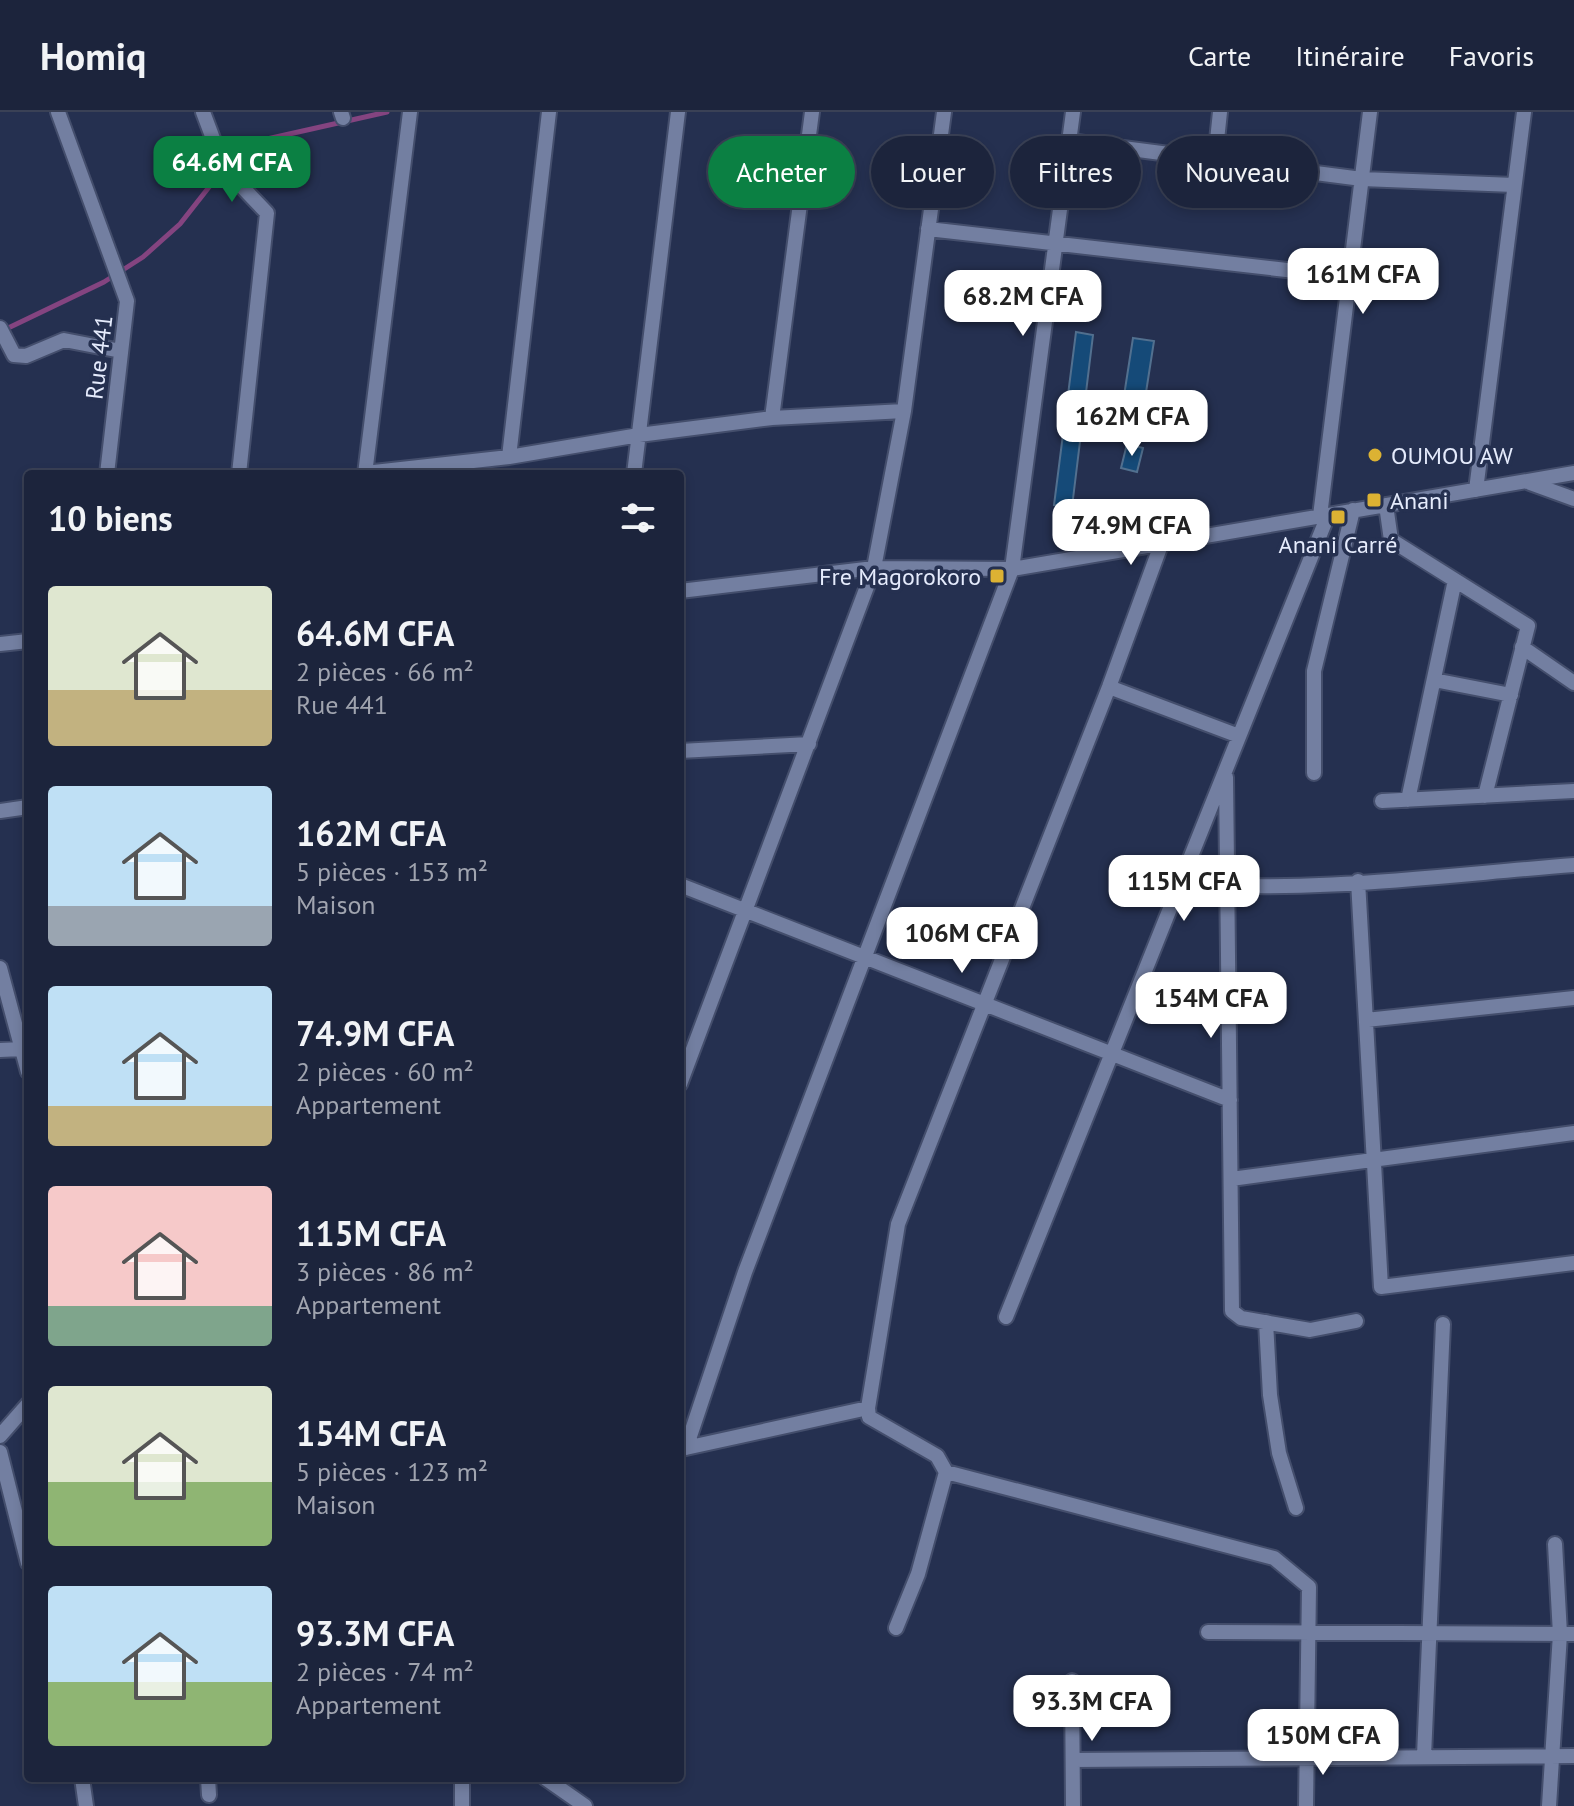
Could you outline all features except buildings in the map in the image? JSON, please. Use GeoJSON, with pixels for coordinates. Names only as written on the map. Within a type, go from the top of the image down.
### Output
{"type":"FeatureCollection","features":[{"type":"Feature","properties":{"kind":"street","name":"Rue 441"},"geometry":{"type":"LineString","coordinates":[[58,112],[127,301],[107,470]]}},
{"type":"Feature","properties":{"kind":"street"},"geometry":{"type":"LineString","coordinates":[[203,112],[224,168],[267,213],[239,470]]}},
{"type":"Feature","properties":{"kind":"street"},"geometry":{"type":"LineString","coordinates":[[365,470],[410,112]]}},
{"type":"Feature","properties":{"kind":"street"},"geometry":{"type":"LineString","coordinates":[[509,457],[549,112]]}},
{"type":"Feature","properties":{"kind":"street"},"geometry":{"type":"LineString","coordinates":[[635,470],[678,112]]}},
{"type":"Feature","properties":{"kind":"street"},"geometry":{"type":"LineString","coordinates":[[772,418],[812,112]]}},
{"type":"Feature","properties":{"kind":"street"},"geometry":{"type":"LineString","coordinates":[[685,1051],[745,911],[874,568],[904,411],[944,112]]}},
{"type":"Feature","properties":{"kind":"street"},"geometry":{"type":"LineString","coordinates":[[1070,136],[1073,112]]}},
{"type":"Feature","properties":{"kind":"street"},"geometry":{"type":"LineString","coordinates":[[1217,136],[1220,112]]}},
{"type":"Feature","properties":{"kind":"street"},"geometry":{"type":"LineString","coordinates":[[1006,1317],[1324,516],[1348,277],[1370,112]]}},
{"type":"Feature","properties":{"kind":"street"},"geometry":{"type":"LineString","coordinates":[[1476,490],[1524,112]]}},
{"type":"Feature","properties":{"kind":"street"},"geometry":{"type":"LineString","coordinates":[[1318,173],[1362,179],[1514,185]]}},
{"type":"Feature","properties":{"kind":"street"},"geometry":{"type":"LineString","coordinates":[[684,1446],[745,1272],[1012,569],[1060,208]]}},
{"type":"Feature","properties":{"kind":"street"},"geometry":{"type":"LineString","coordinates":[[928,229],[1348,277]]}},
{"type":"Feature","properties":{"kind":"street"},"geometry":{"type":"LineString","coordinates":[[0,328],[14,355],[26,356],[64,340],[121,351]]}},
{"type":"Feature","properties":{"kind":"street"},"geometry":{"type":"LineString","coordinates":[[392,470],[509,457],[639,435],[772,418],[904,411]]}},
{"type":"Feature","properties":{"kind":"street"},"geometry":{"type":"LineString","coordinates":[[684,591],[874,568],[1012,569],[1574,473]]}},
{"type":"Feature","properties":{"kind":"street"},"geometry":{"type":"LineString","coordinates":[[1526,482],[1574,499]]}},
{"type":"Feature","properties":{"kind":"street"},"geometry":{"type":"LineString","coordinates":[[1386,505],[1391,540],[1528,626],[1485,796]]}},
{"type":"Feature","properties":{"kind":"street"},"geometry":{"type":"LineString","coordinates":[[1314,773],[1314,671],[1353,510]]}},
{"type":"Feature","properties":{"kind":"street"},"geometry":{"type":"LineString","coordinates":[[896,1628],[918,1574],[946,1472],[937,1456],[869,1417],[898,1224],[1109,687],[1162,542]]}},
{"type":"Feature","properties":{"kind":"street"},"geometry":{"type":"LineString","coordinates":[[1408,800],[1455,580]]}},
{"type":"Feature","properties":{"kind":"street"},"geometry":{"type":"LineString","coordinates":[[0,644],[24,641]]}},
{"type":"Feature","properties":{"kind":"street"},"geometry":{"type":"LineString","coordinates":[[1522,647],[1574,683]]}},
{"type":"Feature","properties":{"kind":"street"},"geometry":{"type":"LineString","coordinates":[[1434,680],[1511,695]]}},
{"type":"Feature","properties":{"kind":"street"},"geometry":{"type":"LineString","coordinates":[[1109,687],[1239,736]]}},
{"type":"Feature","properties":{"kind":"street"},"geometry":{"type":"LineString","coordinates":[[684,751],[809,744]]}},
{"type":"Feature","properties":{"kind":"street"},"geometry":{"type":"LineString","coordinates":[[1226,769],[1232,1311],[1241,1318],[1310,1330],[1356,1321]]}},
{"type":"Feature","properties":{"kind":"street"},"geometry":{"type":"LineString","coordinates":[[1382,801],[1574,791]]}},
{"type":"Feature","properties":{"kind":"street"},"geometry":{"type":"LineString","coordinates":[[0,811],[24,808]]}},
{"type":"Feature","properties":{"kind":"street"},"geometry":{"type":"LineString","coordinates":[[1180,883],[1229,887],[1574,865]]}},
{"type":"Feature","properties":{"kind":"street"},"geometry":{"type":"LineString","coordinates":[[1358,881],[1381,1287],[1574,1263]]}},
{"type":"Feature","properties":{"kind":"street"},"geometry":{"type":"LineString","coordinates":[[684,887],[1230,1100]]}},
{"type":"Feature","properties":{"kind":"street"},"geometry":{"type":"LineString","coordinates":[[0,968],[24,1057]]}},
{"type":"Feature","properties":{"kind":"street"},"geometry":{"type":"LineString","coordinates":[[1366,1020],[1574,998]]}},
{"type":"Feature","properties":{"kind":"street"},"geometry":{"type":"LineString","coordinates":[[0,1050],[22,1049]]}},
{"type":"Feature","properties":{"kind":"street"},"geometry":{"type":"LineString","coordinates":[[1231,1179],[1574,1133]]}},
{"type":"Feature","properties":{"kind":"street"},"geometry":{"type":"LineString","coordinates":[[1266,1322],[1270,1395],[1279,1453],[1296,1508]]}},
{"type":"Feature","properties":{"kind":"street"},"geometry":{"type":"LineString","coordinates":[[1424,1756],[1443,1324]]}},
{"type":"Feature","properties":{"kind":"street"},"geometry":{"type":"LineString","coordinates":[[684,1449],[868,1408]]}},
{"type":"Feature","properties":{"kind":"street"},"geometry":{"type":"LineString","coordinates":[[0,1436],[24,1409]]}},
{"type":"Feature","properties":{"kind":"street"},"geometry":{"type":"LineString","coordinates":[[0,1452],[24,1547]]}},
{"type":"Feature","properties":{"kind":"street"},"geometry":{"type":"LineString","coordinates":[[946,1472],[1274,1558],[1309,1587],[1306,1806]]}},
{"type":"Feature","properties":{"kind":"street"},"geometry":{"type":"LineString","coordinates":[[1549,1806],[1567,1634],[1555,1544]]}},
{"type":"Feature","properties":{"kind":"street"},"geometry":{"type":"LineString","coordinates":[[1208,1632],[1567,1634]]}},
{"type":"Feature","properties":{"kind":"street"},"geometry":{"type":"LineString","coordinates":[[1072,1681],[1073,1806]]}},
{"type":"Feature","properties":{"kind":"street"},"geometry":{"type":"LineString","coordinates":[[1073,1760],[1574,1756]]}},
{"type":"Feature","properties":{"kind":"street"},"geometry":{"type":"LineString","coordinates":[[83,1782],[86,1806]]}},
{"type":"Feature","properties":{"kind":"street"},"geometry":{"type":"LineString","coordinates":[[208,1782],[209,1795]]}},
{"type":"Feature","properties":{"kind":"street"},"geometry":{"type":"LineString","coordinates":[[462,1782],[462,1806]]}},
{"type":"Feature","properties":{"kind":"street"},"geometry":{"type":"LineString","coordinates":[[551,1782],[585,1806]]}},
{"type":"Feature","properties":{"kind":"waterway"},"geometry":{"type":"LineString","coordinates":[[4,330],[104,282],[143,257],[180,224],[224,168],[267,139],[387,112]]}},
{"type":"Feature","properties":{"kind":"place","name":"OUMOU AW"},"geometry":{"type":"Point","coordinates":[1375,455]}},
{"type":"Feature","properties":{"kind":"place","name":"Anani"},"geometry":{"type":"Point","coordinates":[1374,500]}},
{"type":"Feature","properties":{"kind":"place","name":"Anani Carré"},"geometry":{"type":"Point","coordinates":[1338,517]}},
{"type":"Feature","properties":{"kind":"place","name":"Fre Magorokoro"},"geometry":{"type":"Point","coordinates":[997,576]}}]}
